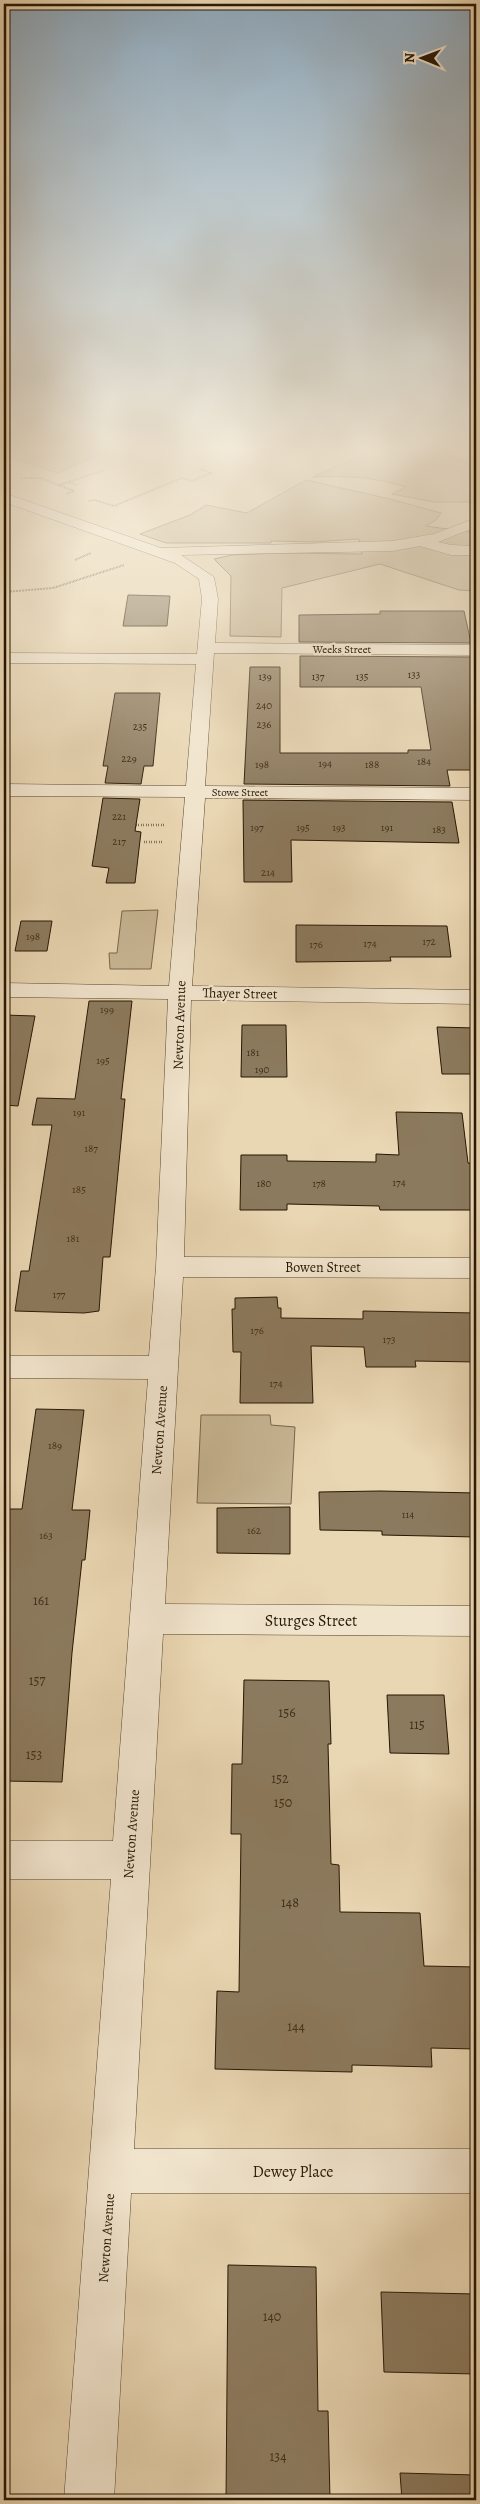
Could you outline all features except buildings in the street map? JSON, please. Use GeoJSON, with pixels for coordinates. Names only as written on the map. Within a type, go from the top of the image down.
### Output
{"type":"FeatureCollection","features":[{"type":"Feature","properties":{"kind":"street","name":"Newton Avenue"},"geometry":{"type":"LineString","coordinates":[[89,2500],[129,1860],[170,1267],[180,992],[194,792],[208,654],[210,599],[206,578],[195,568]]}},
{"type":"Feature","properties":{"kind":"street","name":"Weeks Street"},"geometry":{"type":"LineString","coordinates":[[4,658],[476,650]]}},
{"type":"Feature","properties":{"kind":"street","name":"Stowe Street"},"geometry":{"type":"LineString","coordinates":[[4,790],[476,794]]}},
{"type":"Feature","properties":{"kind":"street","name":"Thayer Street"},"geometry":{"type":"LineString","coordinates":[[4,990],[476,997]]}},
{"type":"Feature","properties":{"kind":"street","name":"Bowen Street"},"geometry":{"type":"LineString","coordinates":[[170,1267],[476,1268]]}},
{"type":"Feature","properties":{"kind":"street"},"geometry":{"type":"LineString","coordinates":[[4,1367],[163,1368]]}},
{"type":"Feature","properties":{"kind":"street","name":"Sturges Street"},"geometry":{"type":"LineString","coordinates":[[146,1619],[476,1621]]}},
{"type":"Feature","properties":{"kind":"street"},"geometry":{"type":"LineString","coordinates":[[4,1860],[129,1860]]}},
{"type":"Feature","properties":{"kind":"street","name":"Dewey Place"},"geometry":{"type":"LineString","coordinates":[[110,2171],[476,2171]]}},
{"type":"Feature","properties":{"kind":"path"},"geometry":{"type":"LineString","coordinates":[[4,592],[53,588],[117,568]]}},
{"type":"Feature","properties":{"kind":"path"},"geometry":{"type":"LineString","coordinates":[[136,825],[169,825]]}},
{"type":"Feature","properties":{"kind":"path"},"geometry":{"type":"LineString","coordinates":[[144,842],[168,842]]}},
{"type":"Feature","properties":{"kind":"shaded area"},"geometry":{"type":"Polygon","coordinates":[[[223,568],[364,568],[282,588],[281,637],[230,636],[231,576],[223,568]]]}},
{"type":"Feature","properties":{"kind":"shaded area"},"geometry":{"type":"Polygon","coordinates":[[[392,568],[476,568],[476,591],[459,590],[392,568]]]}},
{"type":"Feature","properties":{"kind":"shaded area"},"geometry":{"type":"Polygon","coordinates":[[[158,910],[151,969],[110,969],[109,953],[117,953],[122,911],[158,910]]]}},
{"type":"Feature","properties":{"kind":"shaded area"},"geometry":{"type":"Polygon","coordinates":[[[201,1415],[270,1415],[271,1425],[295,1427],[291,1504],[197,1503],[201,1415]]]}}]}
